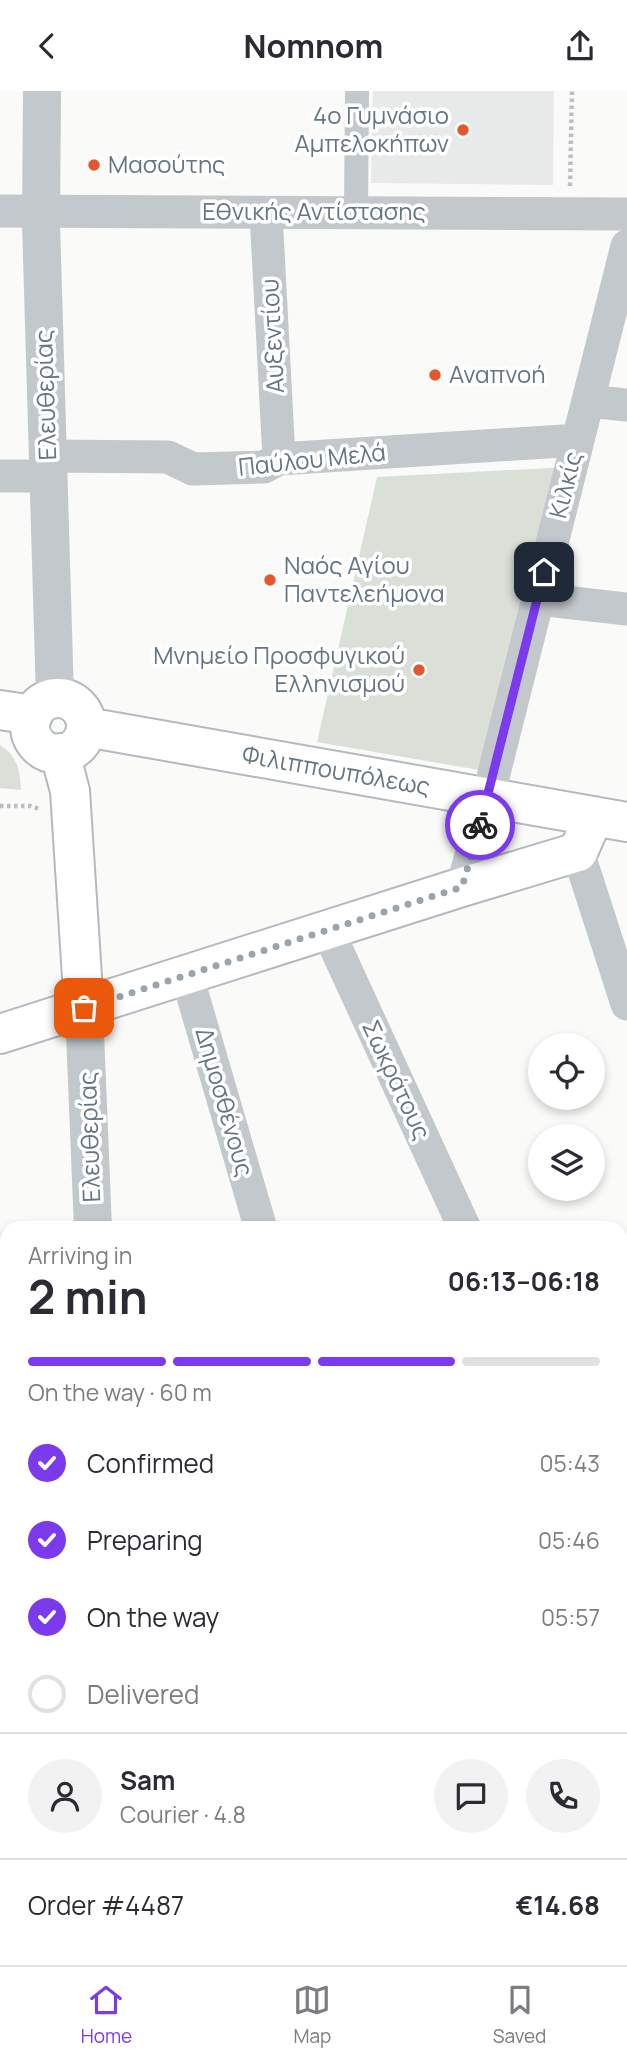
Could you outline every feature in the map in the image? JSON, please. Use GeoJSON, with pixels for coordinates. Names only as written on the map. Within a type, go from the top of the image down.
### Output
{"type":"FeatureCollection","features":[{"type":"Feature","properties":{"kind":"main road"},"geometry":{"type":"LineString","coordinates":[[63,698],[77,705],[86,719],[73,740],[45,750],[34,739],[29,708],[63,698]]}},
{"type":"Feature","properties":{"kind":"main road","name":"Φιλιππουπόλεως"},"geometry":{"type":"LineString","coordinates":[[73,740],[488,797],[610,819]]}},
{"type":"Feature","properties":{"kind":"main road","name":"Ελευθερίας"},"geometry":{"type":"LineString","coordinates":[[73,740],[70,790],[84,1008]]}},
{"type":"Feature","properties":{"kind":"main road"},"geometry":{"type":"LineString","coordinates":[[0,1034],[578,852],[610,819]]}},
{"type":"Feature","properties":{"kind":"street","name":"Ελευθερίας"},"geometry":{"type":"LineString","coordinates":[[29,708],[48,466],[41,216],[42,91]]}},
{"type":"Feature","properties":{"kind":"street"},"geometry":{"type":"LineString","coordinates":[[356,211],[357,91]]}},
{"type":"Feature","properties":{"kind":"street","name":"Εθνικής Αντίστασης"},"geometry":{"type":"LineString","coordinates":[[0,211],[41,216],[356,211],[627,214]]}},
{"type":"Feature","properties":{"kind":"street","name":"Αυξεντίου"},"geometry":{"type":"LineString","coordinates":[[266,213],[279,459]]}},
{"type":"Feature","properties":{"kind":"street"},"geometry":{"type":"LineString","coordinates":[[0,234],[41,216]]}},
{"type":"Feature","properties":{"kind":"street","name":"Κιλκίς"},"geometry":{"type":"LineString","coordinates":[[462,887],[488,797],[627,246]]}},
{"type":"Feature","properties":{"kind":"street"},"geometry":{"type":"LineString","coordinates":[[588,401],[627,405]]}},
{"type":"Feature","properties":{"kind":"street","name":"Παύλου Μελά"},"geometry":{"type":"LineString","coordinates":[[0,476],[48,466],[168,457],[193,469],[264,467],[279,459],[578,440]]}},
{"type":"Feature","properties":{"kind":"street"},"geometry":{"type":"LineString","coordinates":[[538,599],[627,609]]}},
{"type":"Feature","properties":{"kind":"street"},"geometry":{"type":"LineString","coordinates":[[578,852],[627,1004]]}},
{"type":"Feature","properties":{"kind":"street","name":"Σωκράτους"},"geometry":{"type":"LineString","coordinates":[[328,931],[461,1221]]}},
{"type":"Feature","properties":{"kind":"street","name":"Δημοσθένους"},"geometry":{"type":"LineString","coordinates":[[187,976],[259,1221]]}},
{"type":"Feature","properties":{"kind":"street","name":"Ελευθερίας"},"geometry":{"type":"LineString","coordinates":[[84,1008],[93,1221]]}},
{"type":"Feature","properties":{"kind":"path"},"geometry":{"type":"LineString","coordinates":[[570,215],[572,91]]}},
{"type":"Feature","properties":{"kind":"shaded area","name":"4ο Γυμνάσιο Αμπελοκήπων"},"geometry":{"type":"Polygon","coordinates":[[[373,91],[554,91],[553,185],[371,183],[373,91]]]}},
{"type":"Feature","properties":{"kind":"shaded area"},"geometry":{"type":"Polygon","coordinates":[[[569,467],[485,771],[317,742],[377,477],[569,467]]]}},
{"type":"Feature","properties":{"kind":"shaded area"},"geometry":{"type":"Polygon","coordinates":[[[0,745],[16,764],[21,790],[0,788],[0,745]]]}},
{"type":"Feature","properties":{"kind":"way so far"},"geometry":{"type":"LineString","coordinates":[[84,1008],[462,887],[480,825]]}},
{"type":"Feature","properties":{"kind":"place","name":"4ο Γυμνάσιο Αμπελοκήπων"},"geometry":{"type":"Point","coordinates":[463,130]}},
{"type":"Feature","properties":{"kind":"place","name":"Μασούτης"},"geometry":{"type":"Point","coordinates":[94,165]}},
{"type":"Feature","properties":{"kind":"place","name":"Αναπνοή"},"geometry":{"type":"Point","coordinates":[435,375]}},
{"type":"Feature","properties":{"kind":"place","name":"Ναός Αγίου Παντελεήμονα"},"geometry":{"type":"Point","coordinates":[270,580]}},
{"type":"Feature","properties":{"kind":"place","name":"Μνημείο Προσφυγικού Ελληνισμού"},"geometry":{"type":"Point","coordinates":[419,670]}},
{"type":"Feature","properties":{"kind":"route"},"geometry":{"type":"LineString","coordinates":[[480,825],[544,572]]}}]}
